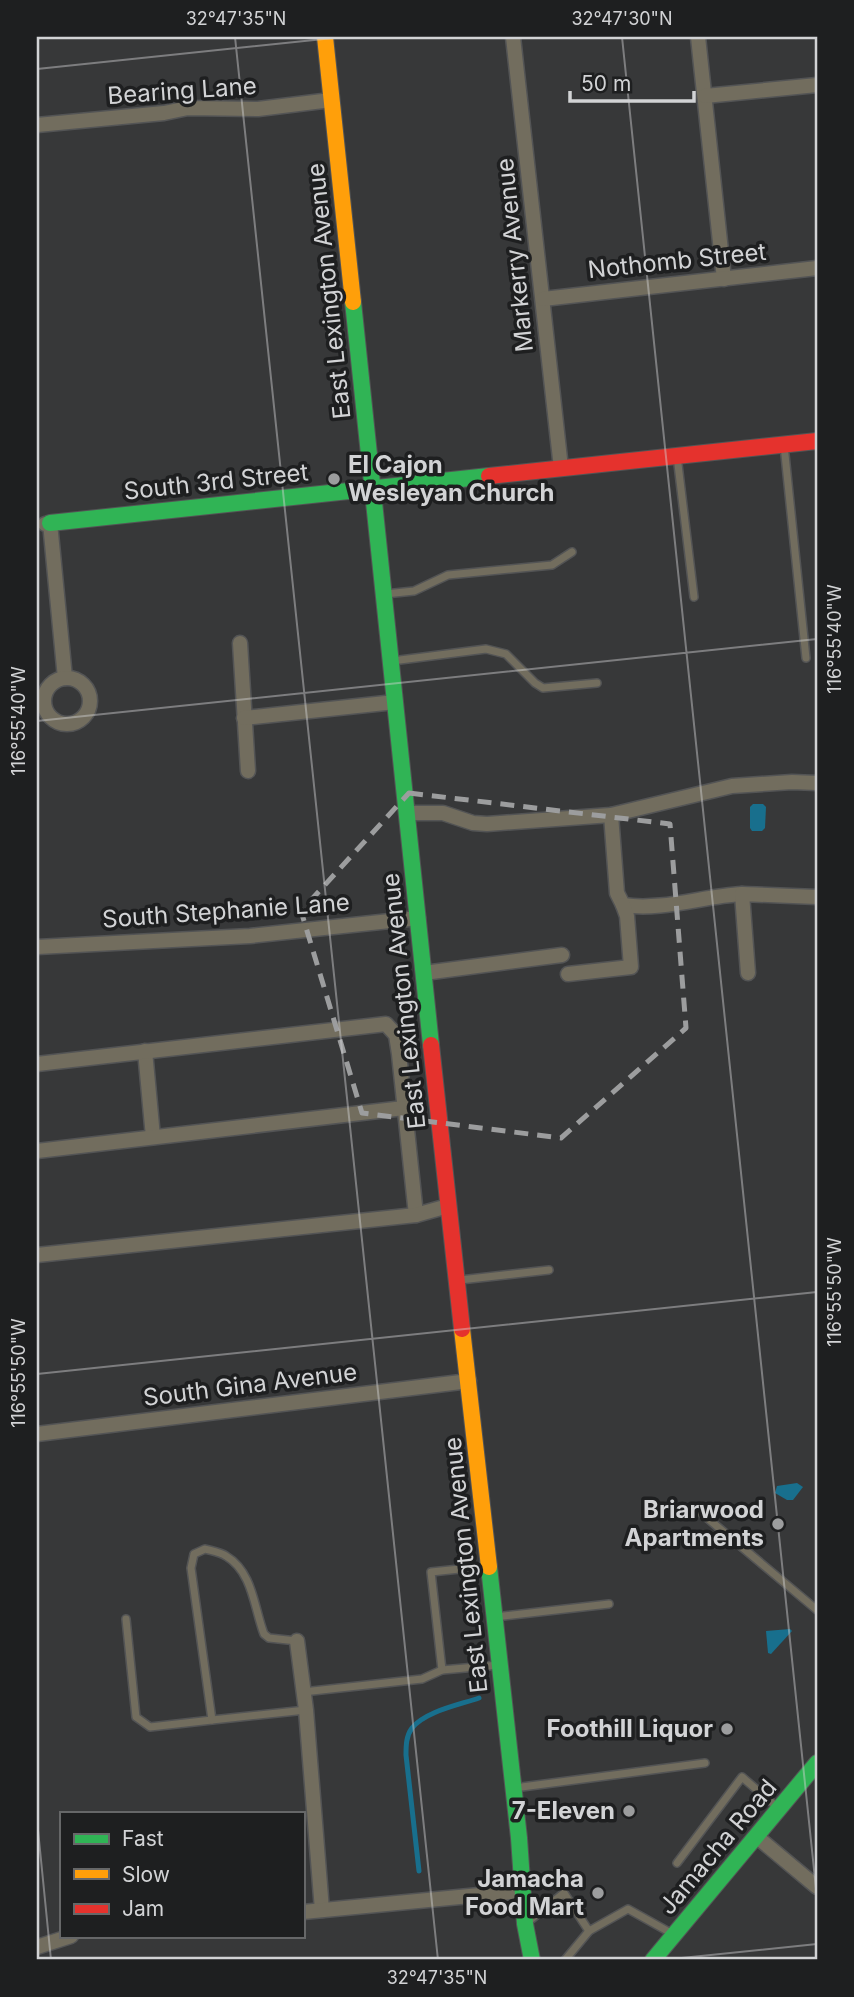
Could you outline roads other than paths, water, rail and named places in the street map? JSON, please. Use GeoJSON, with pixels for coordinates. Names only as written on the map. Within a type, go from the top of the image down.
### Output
{"type":"FeatureCollection","features":[{"type":"Feature","properties":{"kind":"street","name":"East Lexington Avenue"},"geometry":{"type":"LineString","coordinates":[[325,37],[448,1206],[500,1665],[525,1924],[532,1960]]}},
{"type":"Feature","properties":{"kind":"street","name":"Markerry Avenue"},"geometry":{"type":"LineString","coordinates":[[513,37],[561,468]]}},
{"type":"Feature","properties":{"kind":"street"},"geometry":{"type":"LineString","coordinates":[[698,37],[724,278]]}},
{"type":"Feature","properties":{"kind":"street"},"geometry":{"type":"LineString","coordinates":[[705,96],[817,85]]}},
{"type":"Feature","properties":{"kind":"street","name":"Bearing Lane"},"geometry":{"type":"LineString","coordinates":[[37,125],[164,113],[188,108],[258,109],[331,100]]}},
{"type":"Feature","properties":{"kind":"street","name":"Nothomb Street"},"geometry":{"type":"LineString","coordinates":[[543,299],[817,268]]}},
{"type":"Feature","properties":{"kind":"street","name":"South 3rd Street"},"geometry":{"type":"LineString","coordinates":[[44,524],[817,441]]}},
{"type":"Feature","properties":{"kind":"street"},"geometry":{"type":"LineString","coordinates":[[44,524],[65,678]]}},
{"type":"Feature","properties":{"kind":"street"},"geometry":{"type":"LineString","coordinates":[[240,643],[248,771]]}},
{"type":"Feature","properties":{"kind":"street"},"geometry":{"type":"LineString","coordinates":[[244,718],[395,702]]}},
{"type":"Feature","properties":{"kind":"street"},"geometry":{"type":"LineString","coordinates":[[408,813],[443,813],[473,823],[487,824],[611,816],[732,786],[817,783]]}},
{"type":"Feature","properties":{"kind":"street"},"geometry":{"type":"LineString","coordinates":[[568,974],[631,967],[627,916],[617,893],[611,816]]}},
{"type":"Feature","properties":{"kind":"street"},"geometry":{"type":"LineString","coordinates":[[742,894],[748,973]]}},
{"type":"Feature","properties":{"kind":"street"},"geometry":{"type":"LineString","coordinates":[[623,905],[643,908],[717,895],[817,897]]}},
{"type":"Feature","properties":{"kind":"street","name":"South Stephanie Lane"},"geometry":{"type":"LineString","coordinates":[[37,947],[250,936],[418,918]]}},
{"type":"Feature","properties":{"kind":"street"},"geometry":{"type":"LineString","coordinates":[[424,973],[562,955]]}},
{"type":"Feature","properties":{"kind":"street"},"geometry":{"type":"LineString","coordinates":[[37,1063],[386,1024],[396,1035],[416,1214]]}},
{"type":"Feature","properties":{"kind":"street"},"geometry":{"type":"LineString","coordinates":[[145,1051],[153,1137]]}},
{"type":"Feature","properties":{"kind":"street"},"geometry":{"type":"LineString","coordinates":[[37,1151],[404,1108]]}},
{"type":"Feature","properties":{"kind":"street"},"geometry":{"type":"LineString","coordinates":[[37,1255],[416,1214],[448,1206]]}},
{"type":"Feature","properties":{"kind":"street","name":"South Gina Avenue"},"geometry":{"type":"LineString","coordinates":[[37,1434],[469,1381]]}},
{"type":"Feature","properties":{"kind":"street"},"geometry":{"type":"LineString","coordinates":[[297,1641],[306,1710],[322,1910]]}},
{"type":"Feature","properties":{"kind":"street","name":"Jamacha Road"},"geometry":{"type":"LineString","coordinates":[[653,1960],[817,1763]]}},
{"type":"Feature","properties":{"kind":"street"},"geometry":{"type":"LineString","coordinates":[[756,1836],[817,1887]]}},
{"type":"Feature","properties":{"kind":"street"},"geometry":{"type":"LineString","coordinates":[[304,1912],[522,1891]]}},
{"type":"Feature","properties":{"kind":"street"},"geometry":{"type":"LineString","coordinates":[[37,1947],[65,1938]]}},
{"type":"Feature","properties":{"kind":"lane"},"geometry":{"type":"LineString","coordinates":[[784,444],[806,658]]}},
{"type":"Feature","properties":{"kind":"lane"},"geometry":{"type":"LineString","coordinates":[[677,456],[694,597]]}},
{"type":"Feature","properties":{"kind":"lane"},"geometry":{"type":"LineString","coordinates":[[384,594],[414,591],[448,575],[552,565],[572,552]]}},
{"type":"Feature","properties":{"kind":"lane"},"geometry":{"type":"LineString","coordinates":[[391,662],[486,649],[506,654],[535,684],[543,688],[597,683]]}},
{"type":"Feature","properties":{"kind":"lane"},"geometry":{"type":"LineString","coordinates":[[456,1280],[549,1270]]}},
{"type":"Feature","properties":{"kind":"lane"},"geometry":{"type":"LineString","coordinates":[[694,1507],[817,1610]]}},
{"type":"Feature","properties":{"kind":"lane"},"geometry":{"type":"LineString","coordinates":[[212,1720],[191,1568],[194,1554],[205,1549],[226,1555],[242,1570],[264,1634],[269,1638],[297,1641]]}},
{"type":"Feature","properties":{"kind":"lane"},"geometry":{"type":"LineString","coordinates":[[442,1670],[432,1572],[489,1566]]}},
{"type":"Feature","properties":{"kind":"lane"},"geometry":{"type":"LineString","coordinates":[[494,1617],[609,1604]]}},
{"type":"Feature","properties":{"kind":"lane"},"geometry":{"type":"LineString","coordinates":[[126,1619],[136,1717],[150,1727],[306,1710]]}},
{"type":"Feature","properties":{"kind":"lane"},"geometry":{"type":"LineString","coordinates":[[303,1692],[422,1679],[442,1670],[500,1665]]}},
{"type":"Feature","properties":{"kind":"lane"},"geometry":{"type":"LineString","coordinates":[[513,1788],[705,1763]]}},
{"type":"Feature","properties":{"kind":"lane"},"geometry":{"type":"LineString","coordinates":[[677,1863],[743,1777],[779,1809]]}},
{"type":"Feature","properties":{"kind":"lane"},"geometry":{"type":"LineString","coordinates":[[525,1924],[565,1893],[589,1931]]}},
{"type":"Feature","properties":{"kind":"lane"},"geometry":{"type":"LineString","coordinates":[[565,1960],[589,1931],[628,1909],[675,1935]]}},
{"type":"Feature","properties":{"kind":"water"},"geometry":{"type":"Polygon","coordinates":[[[753,804],[763,804],[766,807],[765,828],[762,831],[752,831],[750,828],[750,807],[753,804]]]}},
{"type":"Feature","properties":{"kind":"water"},"geometry":{"type":"Polygon","coordinates":[[[797,1483],[803,1487],[793,1500],[787,1500],[775,1493],[777,1486],[797,1483]]]}},
{"type":"Feature","properties":{"kind":"water"},"geometry":{"type":"Polygon","coordinates":[[[766,1631],[792,1631],[771,1654],[768,1653],[766,1631]]]}},
{"type":"Feature","properties":{"kind":"waterway"},"geometry":{"type":"LineString","coordinates":[[419,1871],[406,1755],[409,1734],[412,1728],[426,1717],[479,1698]]}},
{"type":"Feature","properties":{"kind":"place","name":"El Cajon Wesleyan Church"},"geometry":{"type":"Point","coordinates":[334,479]}},
{"type":"Feature","properties":{"kind":"place","name":"Briarwood Apartments"},"geometry":{"type":"Point","coordinates":[778,1524]}},
{"type":"Feature","properties":{"kind":"place","name":"Foothill Liquor"},"geometry":{"type":"Point","coordinates":[727,1729]}},
{"type":"Feature","properties":{"kind":"place","name":"7-Eleven"},"geometry":{"type":"Point","coordinates":[629,1811]}},
{"type":"Feature","properties":{"kind":"place","name":"Jamacha Food Mart"},"geometry":{"type":"Point","coordinates":[598,1893]}}]}
